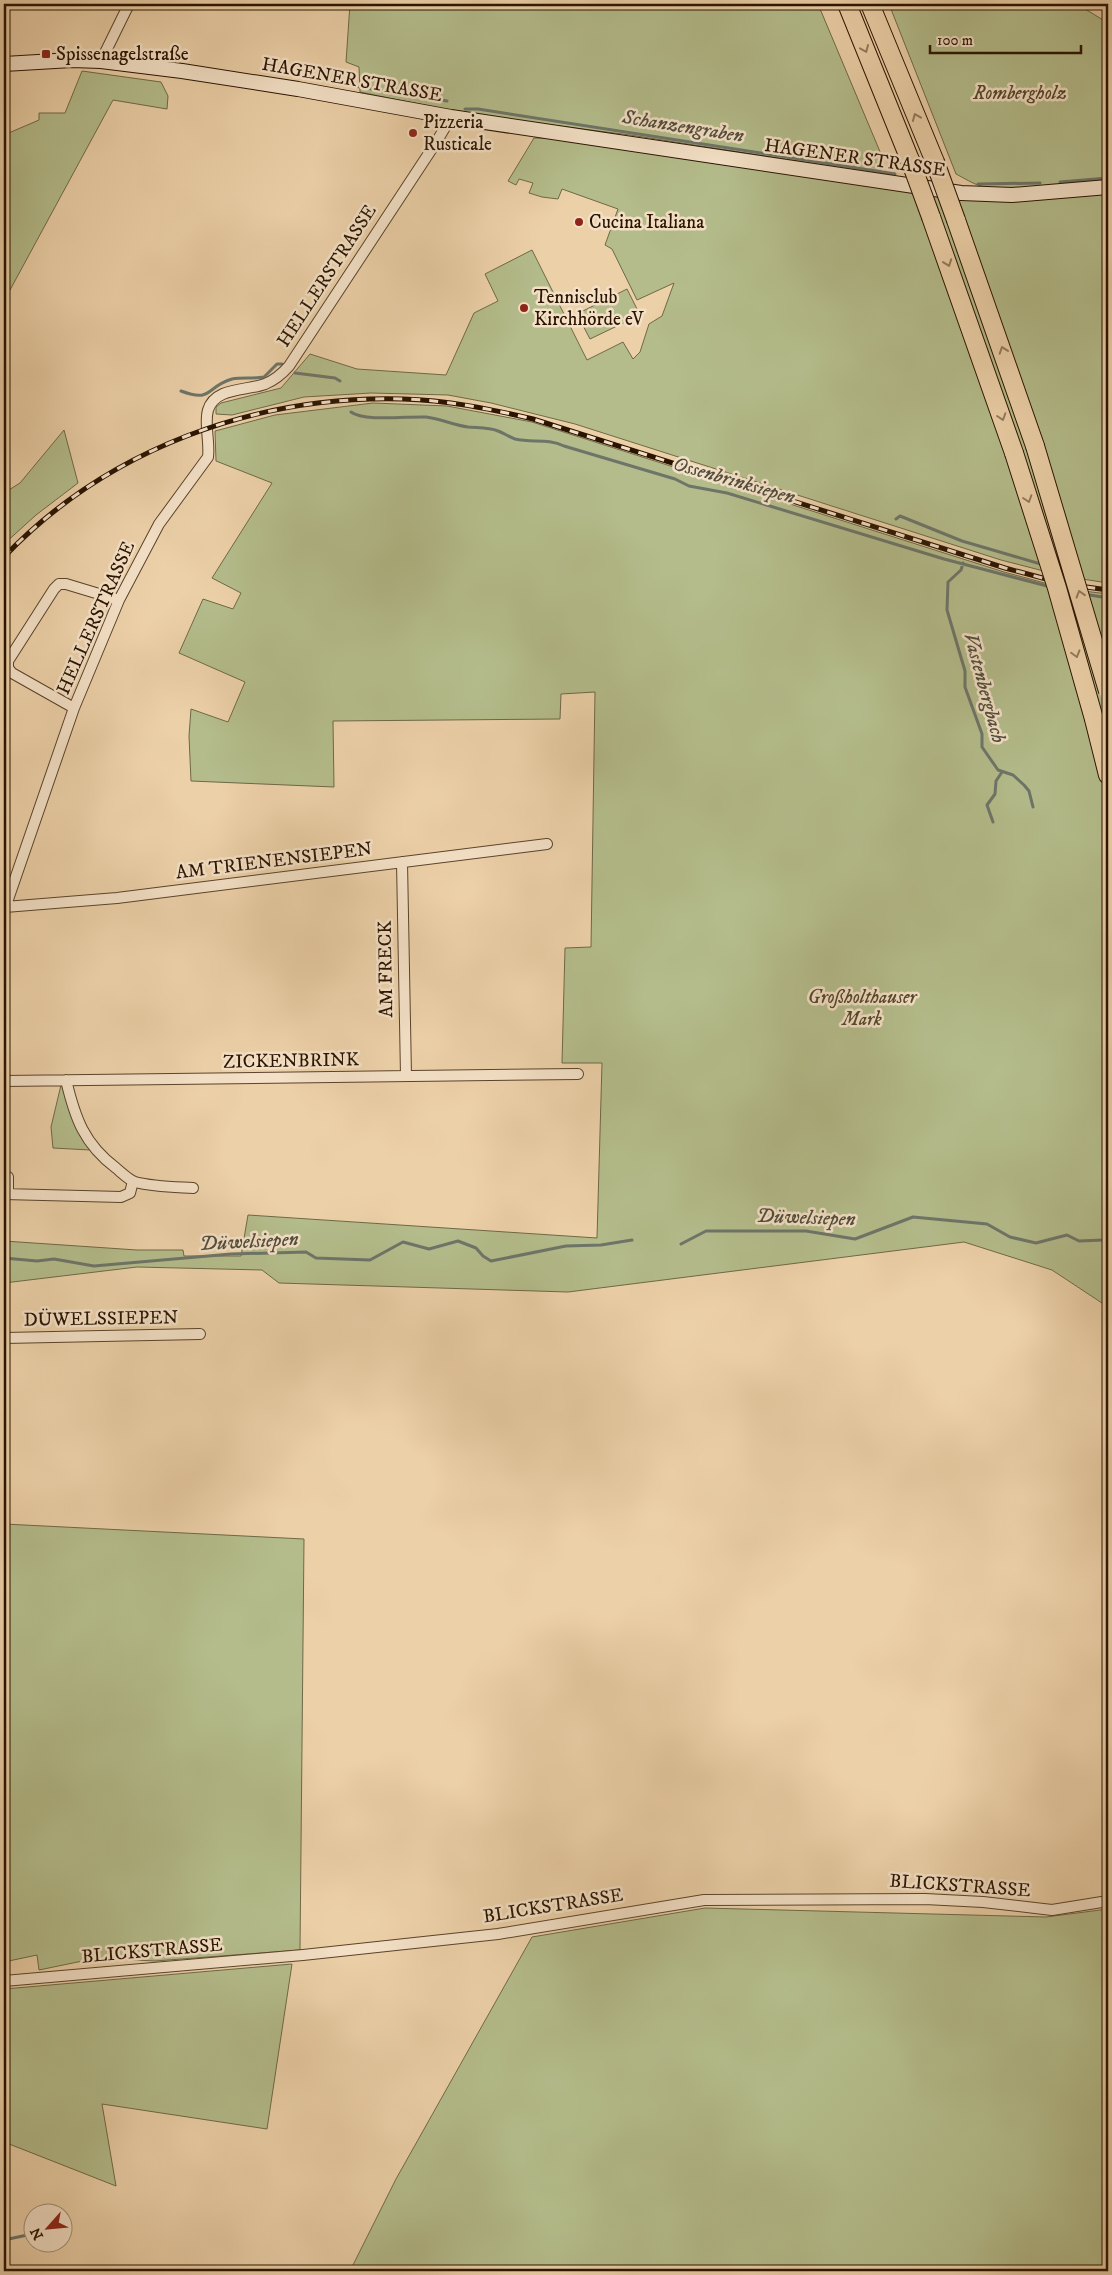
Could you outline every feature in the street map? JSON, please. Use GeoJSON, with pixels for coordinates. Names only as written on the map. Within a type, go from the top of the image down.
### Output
{"type":"FeatureCollection","features":[{"type":"Feature","properties":{"kind":"highway"},"geometry":{"type":"LineString","coordinates":[[847,4],[910,160],[1014,453],[1073,644],[1107,769]]}},
{"type":"Feature","properties":{"kind":"highway"},"geometry":{"type":"LineString","coordinates":[[870,4],[956,220],[1035,446],[1108,691]]}},
{"type":"Feature","properties":{"kind":"main road","name":"HAGENER STRASSE"},"geometry":{"type":"LineString","coordinates":[[4,64],[47,61],[102,61],[237,79],[451,117],[961,193],[1012,195],[1108,186]]}},
{"type":"Feature","properties":{"kind":"street"},"geometry":{"type":"LineString","coordinates":[[102,61],[129,4]]}},
{"type":"Feature","properties":{"kind":"street","name":"HELLERSTRASSE"},"geometry":{"type":"LineString","coordinates":[[5,909],[74,708],[119,600],[159,524],[208,456],[210,444],[207,416],[211,404],[218,395],[278,378],[289,366],[451,117]]}},
{"type":"Feature","properties":{"kind":"street"},"geometry":{"type":"LineString","coordinates":[[74,708],[12,674],[8,668],[8,660],[59,584],[66,584],[119,600]]}},
{"type":"Feature","properties":{"kind":"street","name":"AM TRIENENSIEPEN"},"geometry":{"type":"LineString","coordinates":[[5,909],[117,898],[547,844]]}},
{"type":"Feature","properties":{"kind":"street","name":"AM FRECK"},"geometry":{"type":"LineString","coordinates":[[402,862],[406,1076]]}},
{"type":"Feature","properties":{"kind":"street","name":"ZICKENBRINK"},"geometry":{"type":"LineString","coordinates":[[4,1081],[223,1080],[578,1074]]}},
{"type":"Feature","properties":{"kind":"street"},"geometry":{"type":"LineString","coordinates":[[66,1080],[73,1109],[86,1139],[103,1158],[133,1181],[161,1186],[193,1188]]}},
{"type":"Feature","properties":{"kind":"street"},"geometry":{"type":"LineString","coordinates":[[8,1177],[6,1194],[121,1198],[130,1193],[133,1181]]}},
{"type":"Feature","properties":{"kind":"street","name":"DÜWELSSIEPEN"},"geometry":{"type":"LineString","coordinates":[[4,1338],[200,1334]]}},
{"type":"Feature","properties":{"kind":"street","name":"BLICKSTRASSE"},"geometry":{"type":"LineString","coordinates":[[4,1981],[304,1955],[488,1935],[704,1900],[925,1899],[983,1902],[1052,1910],[1108,1901]]}},
{"type":"Feature","properties":{"kind":"green space"},"geometry":{"type":"Polygon","coordinates":[[[350,4],[818,4],[881,154],[882,169],[875,173],[630,135],[473,115],[360,92],[359,67],[346,62],[350,4]]]}},
{"type":"Feature","properties":{"kind":"green space","name":"Rombergholz"},"geometry":{"type":"Polygon","coordinates":[[[889,4],[1077,4],[1108,23],[1108,179],[1026,189],[1009,189],[981,186],[956,174],[889,4]]]}},
{"type":"Feature","properties":{"kind":"green space"},"geometry":{"type":"Polygon","coordinates":[[[82,71],[161,82],[168,96],[167,109],[113,100],[10,290],[4,297],[4,135],[39,120],[39,113],[65,113],[82,71]]]}},
{"type":"Feature","properties":{"kind":"green space"},"geometry":{"type":"Polygon","coordinates":[[[534,138],[613,140],[961,193],[1108,187],[1108,583],[1063,576],[1001,560],[575,424],[491,403],[448,395],[371,393],[304,397],[232,415],[216,414],[216,407],[221,403],[281,388],[310,354],[357,369],[446,375],[474,313],[498,301],[485,274],[532,250],[587,360],[623,342],[633,359],[640,352],[649,324],[662,316],[674,283],[637,300],[612,249],[605,245],[618,209],[562,189],[558,199],[542,197],[529,193],[533,183],[519,179],[516,185],[508,181],[534,138]]]}},
{"type":"Feature","properties":{"kind":"green space"},"geometry":{"type":"Polygon","coordinates":[[[627,289],[640,315],[590,339],[577,314],[627,289]]]}},
{"type":"Feature","properties":{"kind":"green space","name":"Großholthauser Mark"},"geometry":{"type":"Polygon","coordinates":[[[373,403],[447,406],[532,422],[1004,572],[1067,589],[1108,594],[1108,1307],[1052,1270],[964,1242],[568,1292],[279,1283],[262,1270],[137,1267],[4,1283],[4,1241],[137,1250],[183,1250],[184,1256],[241,1256],[248,1215],[597,1238],[602,1063],[562,1063],[565,948],[591,947],[595,692],[561,694],[560,719],[333,721],[334,787],[191,781],[189,736],[191,709],[228,722],[245,682],[179,653],[203,599],[233,609],[241,593],[212,578],[272,483],[216,461],[215,431],[275,415],[373,403]]]}},
{"type":"Feature","properties":{"kind":"green space"},"geometry":{"type":"Polygon","coordinates":[[[64,430],[78,483],[36,515],[4,544],[4,493],[20,483],[64,430]]]}},
{"type":"Feature","properties":{"kind":"green space"},"geometry":{"type":"Polygon","coordinates":[[[61,1085],[64,1086],[74,1123],[90,1150],[53,1148],[51,1127],[61,1085]]]}},
{"type":"Feature","properties":{"kind":"green space"},"geometry":{"type":"Polygon","coordinates":[[[4,1524],[304,1539],[300,1950],[155,1961],[97,1958],[39,1970],[37,1955],[4,1962],[4,1524]]]}},
{"type":"Feature","properties":{"kind":"green space"},"geometry":{"type":"Polygon","coordinates":[[[705,1908],[1046,1917],[1108,1909],[1108,2271],[350,2271],[396,2179],[532,1937],[705,1908]]]}},
{"type":"Feature","properties":{"kind":"green space"},"geometry":{"type":"Polygon","coordinates":[[[292,1964],[267,2129],[102,2104],[116,2186],[4,2142],[4,1989],[292,1964]]]}},
{"type":"Feature","properties":{"kind":"waterway","name":"Schanzengraben"},"geometry":{"type":"LineString","coordinates":[[354,86],[447,101]]}},
{"type":"Feature","properties":{"kind":"waterway","name":"Schanzengraben"},"geometry":{"type":"LineString","coordinates":[[465,109],[478,109],[895,174]]}},
{"type":"Feature","properties":{"kind":"waterway","name":"Schanzengraben"},"geometry":{"type":"LineString","coordinates":[[1060,182],[1108,178]]}},
{"type":"Feature","properties":{"kind":"waterway","name":"Schanzengraben"},"geometry":{"type":"LineString","coordinates":[[978,184],[1040,183]]}},
{"type":"Feature","properties":{"kind":"waterway","name":"Ossenbrinksiepen"},"geometry":{"type":"LineString","coordinates":[[181,391],[204,395],[223,382],[232,379],[264,377],[277,364],[282,364]]}},
{"type":"Feature","properties":{"kind":"waterway","name":"Ossenbrinksiepen"},"geometry":{"type":"LineString","coordinates":[[295,373],[335,378],[340,381]]}},
{"type":"Feature","properties":{"kind":"waterway","name":"Ossenbrinksiepen"},"geometry":{"type":"LineString","coordinates":[[351,412],[357,415],[376,418],[426,417],[468,427],[487,428],[515,439],[546,441],[675,479],[689,486],[727,493],[944,559],[1051,587]]}},
{"type":"Feature","properties":{"kind":"waterway"},"geometry":{"type":"LineString","coordinates":[[896,519],[900,516],[962,541],[1044,565]]}},
{"type":"Feature","properties":{"kind":"waterway","name":"Vastenbergbach"},"geometry":{"type":"LineString","coordinates":[[963,563],[961,570],[948,582],[947,610],[965,671],[965,687],[982,734],[982,747],[998,770],[1013,775],[1024,785],[1029,791],[1033,807]]}},
{"type":"Feature","properties":{"kind":"waterway","name":"Ossenbrinksiepen"},"geometry":{"type":"LineString","coordinates":[[1084,594],[1108,598]]}},
{"type":"Feature","properties":{"kind":"waterway"},"geometry":{"type":"LineString","coordinates":[[993,822],[987,805],[995,794],[996,781],[1002,772]]}},
{"type":"Feature","properties":{"kind":"waterway","name":"Düwelsiepen"},"geometry":{"type":"LineString","coordinates":[[681,1244],[706,1231],[806,1231],[855,1239],[913,1217],[987,1224],[1010,1237],[1036,1243],[1067,1235],[1079,1241],[1103,1240]]}},
{"type":"Feature","properties":{"kind":"waterway","name":"Düwelsiepen"},"geometry":{"type":"LineString","coordinates":[[4,1258],[37,1261],[54,1259],[94,1266],[231,1254],[306,1252],[316,1258],[370,1260],[403,1242],[429,1249],[458,1241],[476,1248],[491,1261],[566,1246],[601,1245],[632,1240]]}},
{"type":"Feature","properties":{"kind":"waterway"},"geometry":{"type":"LineString","coordinates":[[4,2240],[22,2236]]}},
{"type":"Feature","properties":{"kind":"railway"},"geometry":{"type":"LineString","coordinates":[[4,557],[45,519],[89,486],[136,458],[187,436],[239,419],[293,407],[348,400],[403,399],[436,401],[533,419],[1005,568],[1065,584],[1108,590]]}},
{"type":"Feature","properties":{"kind":"place","name":"Spissenagelstraße"},"geometry":{"type":"Point","coordinates":[46,54]}},
{"type":"Feature","properties":{"kind":"place","name":"Pizzeria Rusticale"},"geometry":{"type":"Point","coordinates":[413,133]}},
{"type":"Feature","properties":{"kind":"place","name":"Cucina Italiana"},"geometry":{"type":"Point","coordinates":[579,222]}},
{"type":"Feature","properties":{"kind":"place","name":"Tennisclub Kirchhörde eV"},"geometry":{"type":"Point","coordinates":[524,308]}}]}
